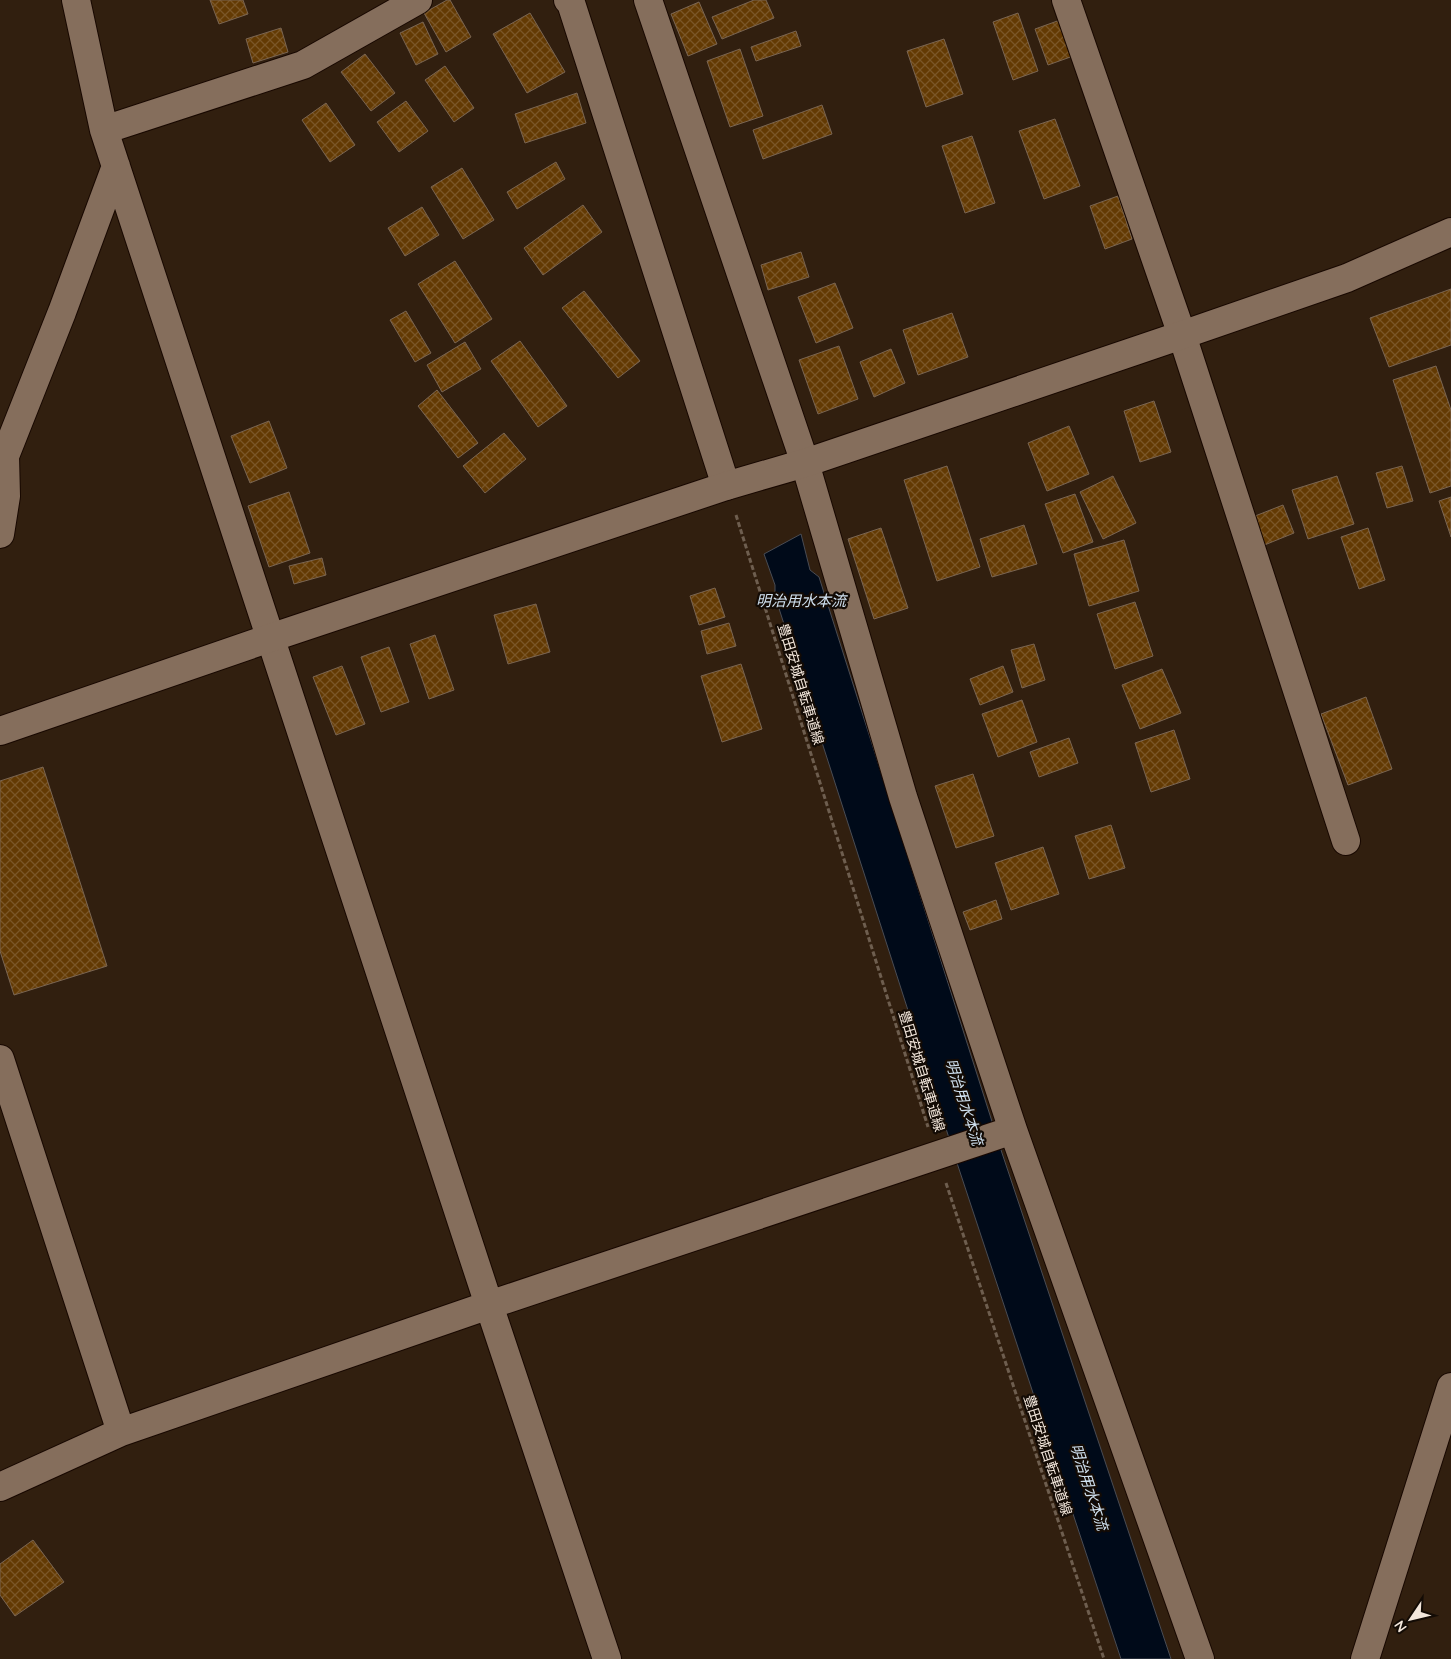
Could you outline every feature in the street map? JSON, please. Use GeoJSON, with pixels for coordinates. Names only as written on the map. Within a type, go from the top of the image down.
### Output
{"type":"FeatureCollection","features":[{"type":"Feature","properties":{"kind":"street"},"geometry":{"type":"LineString","coordinates":[[76,0],[104,130],[607,1659]]}},
{"type":"Feature","properties":{"kind":"street"},"geometry":{"type":"LineString","coordinates":[[104,130],[303,64],[418,0]]}},
{"type":"Feature","properties":{"kind":"street"},"geometry":{"type":"LineString","coordinates":[[568,0],[571,3],[732,484]]}},
{"type":"Feature","properties":{"kind":"street"},"geometry":{"type":"LineString","coordinates":[[648,0],[903,797],[1013,1130],[1200,1659]]}},
{"type":"Feature","properties":{"kind":"street"},"geometry":{"type":"LineString","coordinates":[[1066,0],[1182,335],[1346,841]]}},
{"type":"Feature","properties":{"kind":"street"},"geometry":{"type":"LineString","coordinates":[[0,534],[6,496],[5,456],[62,312],[116,166]]}},
{"type":"Feature","properties":{"kind":"street"},"geometry":{"type":"LineString","coordinates":[[0,731],[270,638],[1182,335],[1347,278],[1451,232]]}},
{"type":"Feature","properties":{"kind":"street"},"geometry":{"type":"LineString","coordinates":[[0,1059],[121,1432]]}},
{"type":"Feature","properties":{"kind":"street"},"geometry":{"type":"LineString","coordinates":[[0,1487],[121,1432],[489,1304],[1013,1130]]}},
{"type":"Feature","properties":{"kind":"street"},"geometry":{"type":"LineString","coordinates":[[1365,1659],[1451,1387]]}},
{"type":"Feature","properties":{"kind":"path","name":"豊田安城自転車道線"},"geometry":{"type":"LineString","coordinates":[[732,484],[937,1155],[1104,1659]]}},
{"type":"Feature","properties":{"kind":"water","name":"明治用水本流"},"geometry":{"type":"Polygon","coordinates":[[[801,534],[810,570],[819,577],[1002,1153],[1171,1659],[1121,1659],[958,1166],[775,596],[775,585],[764,554],[801,534]]]}},
{"type":"Feature","properties":{"kind":"building"},"geometry":{"type":"Polygon","coordinates":[[[210,0],[243,0],[248,14],[219,24],[210,0]]]}},
{"type":"Feature","properties":{"kind":"building"},"geometry":{"type":"Polygon","coordinates":[[[450,0],[471,37],[446,52],[424,13],[450,0]]]}},
{"type":"Feature","properties":{"kind":"building"},"geometry":{"type":"Polygon","coordinates":[[[754,0],[766,0],[774,18],[722,39],[712,17],[754,0]]]}},
{"type":"Feature","properties":{"kind":"building"},"geometry":{"type":"Polygon","coordinates":[[[699,2],[717,44],[688,56],[671,14],[699,2]]]}},
{"type":"Feature","properties":{"kind":"building"},"geometry":{"type":"Polygon","coordinates":[[[530,13],[565,72],[527,93],[493,34],[530,13]]]}},
{"type":"Feature","properties":{"kind":"building"},"geometry":{"type":"Polygon","coordinates":[[[1018,13],[1038,71],[1013,80],[993,22],[1018,13]]]}},
{"type":"Feature","properties":{"kind":"building"},"geometry":{"type":"Polygon","coordinates":[[[1063,19],[1076,55],[1048,65],[1035,29],[1063,19]]]}},
{"type":"Feature","properties":{"kind":"building"},"geometry":{"type":"Polygon","coordinates":[[[423,22],[438,54],[416,65],[400,33],[423,22]]]}},
{"type":"Feature","properties":{"kind":"building"},"geometry":{"type":"Polygon","coordinates":[[[281,28],[288,52],[253,63],[246,39],[281,28]]]}},
{"type":"Feature","properties":{"kind":"building"},"geometry":{"type":"Polygon","coordinates":[[[796,31],[801,46],[756,61],[751,47],[796,31]]]}},
{"type":"Feature","properties":{"kind":"building"},"geometry":{"type":"Polygon","coordinates":[[[944,39],[963,94],[926,107],[907,51],[944,39]]]}},
{"type":"Feature","properties":{"kind":"building"},"geometry":{"type":"Polygon","coordinates":[[[740,49],[763,116],[730,127],[707,61],[740,49]]]}},
{"type":"Feature","properties":{"kind":"building"},"geometry":{"type":"Polygon","coordinates":[[[365,54],[395,93],[371,111],[341,72],[365,54]]]}},
{"type":"Feature","properties":{"kind":"building"},"geometry":{"type":"Polygon","coordinates":[[[445,66],[474,108],[454,122],[425,80],[445,66]]]}},
{"type":"Feature","properties":{"kind":"building"},"geometry":{"type":"Polygon","coordinates":[[[577,93],[586,123],[525,143],[515,114],[577,93]]]}},
{"type":"Feature","properties":{"kind":"building"},"geometry":{"type":"Polygon","coordinates":[[[406,101],[428,131],[399,152],[377,122],[406,101]]]}},
{"type":"Feature","properties":{"kind":"building"},"geometry":{"type":"Polygon","coordinates":[[[326,103],[355,145],[330,162],[302,120],[326,103]]]}},
{"type":"Feature","properties":{"kind":"building"},"geometry":{"type":"Polygon","coordinates":[[[822,105],[832,134],[763,159],[753,130],[822,105]]]}},
{"type":"Feature","properties":{"kind":"building"},"geometry":{"type":"Polygon","coordinates":[[[1055,119],[1080,186],[1044,199],[1019,131],[1055,119]]]}},
{"type":"Feature","properties":{"kind":"building"},"geometry":{"type":"Polygon","coordinates":[[[972,136],[995,203],[965,213],[942,146],[972,136]]]}},
{"type":"Feature","properties":{"kind":"building"},"geometry":{"type":"Polygon","coordinates":[[[556,162],[565,179],[517,209],[507,192],[556,162]]]}},
{"type":"Feature","properties":{"kind":"building"},"geometry":{"type":"Polygon","coordinates":[[[462,168],[494,220],[463,239],[431,187],[462,168]]]}},
{"type":"Feature","properties":{"kind":"building"},"geometry":{"type":"Polygon","coordinates":[[[1118,196],[1132,239],[1105,249],[1090,206],[1118,196]]]}},
{"type":"Feature","properties":{"kind":"building"},"geometry":{"type":"Polygon","coordinates":[[[583,205],[602,232],[543,275],[524,248],[583,205]]]}},
{"type":"Feature","properties":{"kind":"building"},"geometry":{"type":"Polygon","coordinates":[[[422,207],[439,235],[405,256],[388,228],[422,207]]]}},
{"type":"Feature","properties":{"kind":"building"},"geometry":{"type":"Polygon","coordinates":[[[801,252],[809,277],[768,290],[761,265],[801,252]]]}},
{"type":"Feature","properties":{"kind":"building"},"geometry":{"type":"Polygon","coordinates":[[[455,261],[492,319],[455,343],[418,284],[455,261]]]}},
{"type":"Feature","properties":{"kind":"building"},"geometry":{"type":"Polygon","coordinates":[[[835,283],[853,328],[816,343],[798,297],[835,283]]]}},
{"type":"Feature","properties":{"kind":"building"},"geometry":{"type":"Polygon","coordinates":[[[1451,289],[1451,345],[1389,367],[1370,318],[1451,289]]]}},
{"type":"Feature","properties":{"kind":"building"},"geometry":{"type":"Polygon","coordinates":[[[584,291],[640,361],[618,378],[562,308],[584,291]]]}},
{"type":"Feature","properties":{"kind":"building"},"geometry":{"type":"Polygon","coordinates":[[[406,311],[431,353],[415,362],[390,320],[406,311]]]}},
{"type":"Feature","properties":{"kind":"building"},"geometry":{"type":"Polygon","coordinates":[[[952,313],[968,357],[918,375],[903,330],[952,313]]]}},
{"type":"Feature","properties":{"kind":"building"},"geometry":{"type":"Polygon","coordinates":[[[520,341],[567,406],[538,427],[491,361],[520,341]]]}},
{"type":"Feature","properties":{"kind":"building"},"geometry":{"type":"Polygon","coordinates":[[[465,342],[481,369],[442,392],[427,365],[465,342]]]}},
{"type":"Feature","properties":{"kind":"building"},"geometry":{"type":"Polygon","coordinates":[[[839,346],[858,399],[818,414],[799,360],[839,346]]]}},
{"type":"Feature","properties":{"kind":"building"},"geometry":{"type":"Polygon","coordinates":[[[891,349],[905,383],[874,397],[860,362],[891,349]]]}},
{"type":"Feature","properties":{"kind":"building"},"geometry":{"type":"Polygon","coordinates":[[[1436,366],[1451,410],[1451,486],[1430,493],[1393,380],[1436,366]]]}},
{"type":"Feature","properties":{"kind":"building"},"geometry":{"type":"Polygon","coordinates":[[[437,390],[478,443],[458,458],[418,406],[437,390]]]}},
{"type":"Feature","properties":{"kind":"building"},"geometry":{"type":"Polygon","coordinates":[[[1154,401],[1171,452],[1140,462],[1124,411],[1154,401]]]}},
{"type":"Feature","properties":{"kind":"building"},"geometry":{"type":"Polygon","coordinates":[[[269,421],[287,468],[250,483],[231,436],[269,421]]]}},
{"type":"Feature","properties":{"kind":"building"},"geometry":{"type":"Polygon","coordinates":[[[1069,426],[1089,474],[1047,491],[1028,443],[1069,426]]]}},
{"type":"Feature","properties":{"kind":"building"},"geometry":{"type":"Polygon","coordinates":[[[504,433],[526,459],[485,493],[463,466],[504,433]]]}},
{"type":"Feature","properties":{"kind":"building"},"geometry":{"type":"Polygon","coordinates":[[[947,466],[980,567],[937,581],[904,480],[947,466]]]}},
{"type":"Feature","properties":{"kind":"building"},"geometry":{"type":"Polygon","coordinates":[[[1402,466],[1413,501],[1387,508],[1376,473],[1402,466]]]}},
{"type":"Feature","properties":{"kind":"building"},"geometry":{"type":"Polygon","coordinates":[[[1113,476],[1136,523],[1103,539],[1080,492],[1113,476]]]}},
{"type":"Feature","properties":{"kind":"building"},"geometry":{"type":"Polygon","coordinates":[[[1337,476],[1354,524],[1308,539],[1292,490],[1337,476]]]}},
{"type":"Feature","properties":{"kind":"building"},"geometry":{"type":"Polygon","coordinates":[[[289,492],[310,553],[269,567],[248,506],[289,492]]]}},
{"type":"Feature","properties":{"kind":"building"},"geometry":{"type":"Polygon","coordinates":[[[1075,494],[1093,542],[1063,553],[1045,504],[1075,494]]]}},
{"type":"Feature","properties":{"kind":"building"},"geometry":{"type":"Polygon","coordinates":[[[1451,497],[1451,537],[1439,501],[1451,497]]]}},
{"type":"Feature","properties":{"kind":"building"},"geometry":{"type":"Polygon","coordinates":[[[1283,505],[1294,533],[1262,546],[1250,518],[1283,505]]]}},
{"type":"Feature","properties":{"kind":"building"},"geometry":{"type":"Polygon","coordinates":[[[1024,525],[1037,564],[992,577],[980,539],[1024,525]]]}},
{"type":"Feature","properties":{"kind":"building"},"geometry":{"type":"Polygon","coordinates":[[[881,528],[908,608],[874,619],[848,539],[881,528]]]}},
{"type":"Feature","properties":{"kind":"building"},"geometry":{"type":"Polygon","coordinates":[[[1368,528],[1385,580],[1359,589],[1341,537],[1368,528]]]}},
{"type":"Feature","properties":{"kind":"building"},"geometry":{"type":"Polygon","coordinates":[[[1124,540],[1139,591],[1089,606],[1074,554],[1124,540]]]}},
{"type":"Feature","properties":{"kind":"building"},"geometry":{"type":"Polygon","coordinates":[[[322,558],[326,575],[294,584],[289,566],[322,558]]]}},
{"type":"Feature","properties":{"kind":"building"},"geometry":{"type":"Polygon","coordinates":[[[715,588],[725,617],[699,625],[690,596],[715,588]]]}},
{"type":"Feature","properties":{"kind":"building"},"geometry":{"type":"Polygon","coordinates":[[[1135,602],[1153,656],[1115,669],[1097,614],[1135,602]]]}},
{"type":"Feature","properties":{"kind":"building"},"geometry":{"type":"Polygon","coordinates":[[[536,604],[550,652],[508,664],[494,615],[536,604]]]}},
{"type":"Feature","properties":{"kind":"building"},"geometry":{"type":"Polygon","coordinates":[[[729,623],[736,646],[707,654],[701,631],[729,623]]]}},
{"type":"Feature","properties":{"kind":"building"},"geometry":{"type":"Polygon","coordinates":[[[435,635],[454,690],[429,699],[410,644],[435,635]]]}},
{"type":"Feature","properties":{"kind":"building"},"geometry":{"type":"Polygon","coordinates":[[[1034,644],[1045,680],[1022,688],[1011,650],[1034,644]]]}},
{"type":"Feature","properties":{"kind":"building"},"geometry":{"type":"Polygon","coordinates":[[[389,647],[409,702],[381,712],[361,657],[389,647]]]}},
{"type":"Feature","properties":{"kind":"building"},"geometry":{"type":"Polygon","coordinates":[[[741,664],[762,729],[722,742],[701,676],[741,664]]]}},
{"type":"Feature","properties":{"kind":"building"},"geometry":{"type":"Polygon","coordinates":[[[342,666],[365,724],[336,735],[313,677],[342,666]]]}},
{"type":"Feature","properties":{"kind":"building"},"geometry":{"type":"Polygon","coordinates":[[[1003,666],[1013,692],[980,705],[970,679],[1003,666]]]}},
{"type":"Feature","properties":{"kind":"building"},"geometry":{"type":"Polygon","coordinates":[[[1162,669],[1181,713],[1140,729],[1122,685],[1162,669]]]}},
{"type":"Feature","properties":{"kind":"building"},"geometry":{"type":"Polygon","coordinates":[[[1366,697],[1392,769],[1348,785],[1321,714],[1366,697]]]}},
{"type":"Feature","properties":{"kind":"building"},"geometry":{"type":"Polygon","coordinates":[[[1022,700],[1037,742],[998,757],[982,714],[1022,700]]]}},
{"type":"Feature","properties":{"kind":"building"},"geometry":{"type":"Polygon","coordinates":[[[1174,730],[1190,779],[1151,792],[1135,743],[1174,730]]]}},
{"type":"Feature","properties":{"kind":"building"},"geometry":{"type":"Polygon","coordinates":[[[1069,738],[1078,763],[1039,777],[1030,752],[1069,738]]]}},
{"type":"Feature","properties":{"kind":"building"},"geometry":{"type":"Polygon","coordinates":[[[43,767],[107,966],[14,995],[0,951],[0,781],[43,767]]]}},
{"type":"Feature","properties":{"kind":"building"},"geometry":{"type":"Polygon","coordinates":[[[973,774],[994,836],[956,848],[935,786],[973,774]]]}},
{"type":"Feature","properties":{"kind":"building"},"geometry":{"type":"Polygon","coordinates":[[[1111,825],[1125,868],[1089,879],[1075,836],[1111,825]]]}},
{"type":"Feature","properties":{"kind":"building"},"geometry":{"type":"Polygon","coordinates":[[[1043,847],[1059,894],[1011,910],[995,863],[1043,847]]]}},
{"type":"Feature","properties":{"kind":"building"},"geometry":{"type":"Polygon","coordinates":[[[996,900],[1002,919],[970,930],[963,912],[996,900]]]}},
{"type":"Feature","properties":{"kind":"building"},"geometry":{"type":"Polygon","coordinates":[[[33,1540],[64,1582],[15,1616],[0,1595],[0,1564],[33,1540]]]}}]}
